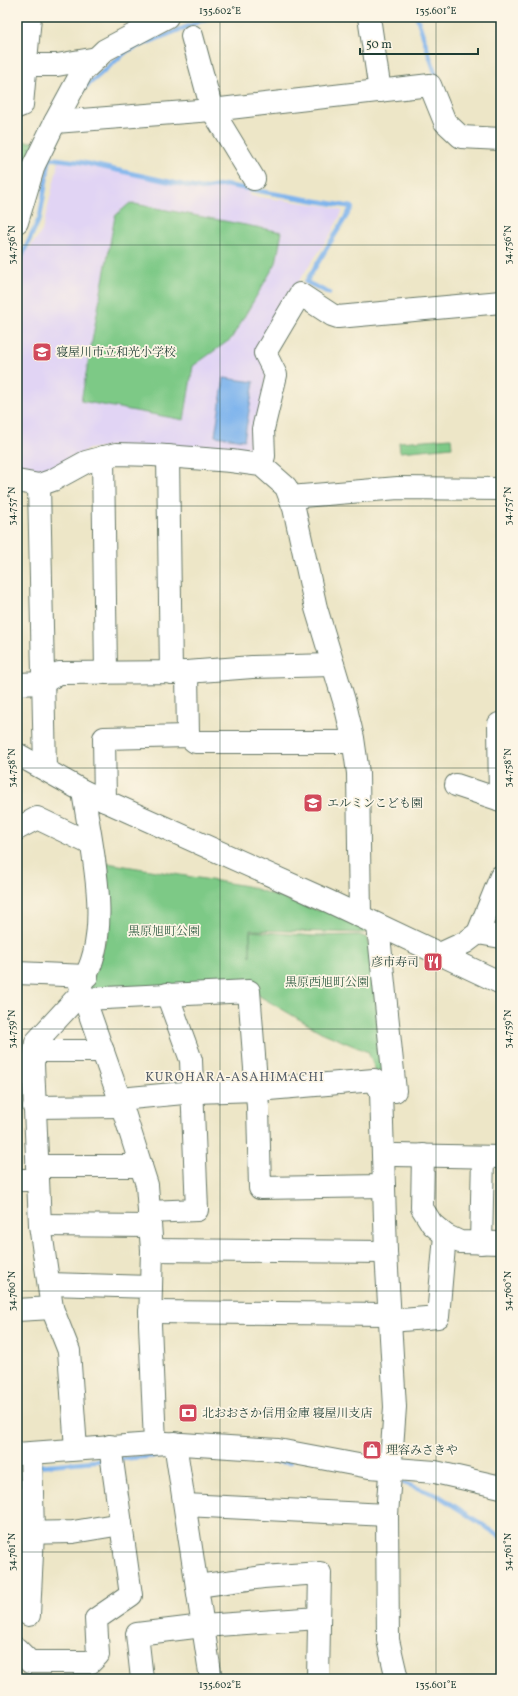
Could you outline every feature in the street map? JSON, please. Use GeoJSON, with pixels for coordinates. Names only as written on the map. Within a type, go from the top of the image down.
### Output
{"type":"FeatureCollection","features":[{"type":"Feature","properties":{"kind":"street"},"geometry":{"type":"LineString","coordinates":[[17,107],[22,105],[30,17]]}},
{"type":"Feature","properties":{"kind":"street"},"geometry":{"type":"LineString","coordinates":[[17,222],[21,196],[34,165],[63,121],[82,72],[105,50],[167,17]]}},
{"type":"Feature","properties":{"kind":"street"},"geometry":{"type":"LineString","coordinates":[[369,17],[380,91]]}},
{"type":"Feature","properties":{"kind":"street"},"geometry":{"type":"LineString","coordinates":[[192,36],[212,110],[254,179]]}},
{"type":"Feature","properties":{"kind":"street"},"geometry":{"type":"LineString","coordinates":[[26,65],[57,65],[97,58]]}},
{"type":"Feature","properties":{"kind":"street"},"geometry":{"type":"LineString","coordinates":[[63,121],[212,110],[430,85],[445,122],[461,137],[501,139]]}},
{"type":"Feature","properties":{"kind":"street"},"geometry":{"type":"LineString","coordinates":[[261,465],[264,456],[263,429],[276,375],[265,352],[300,294],[332,315],[338,317],[501,302]]}},
{"type":"Feature","properties":{"kind":"street"},"geometry":{"type":"LineString","coordinates":[[17,481],[39,485],[53,480],[86,462],[116,454],[168,456],[261,465],[286,487],[294,508],[316,608],[345,704],[358,773],[369,921],[395,1091],[381,1091]]}},
{"type":"Feature","properties":{"kind":"street"},"geometry":{"type":"LineString","coordinates":[[168,456],[179,673],[188,736],[195,742],[353,742]]}},
{"type":"Feature","properties":{"kind":"street"},"geometry":{"type":"LineString","coordinates":[[103,457],[106,673]]}},
{"type":"Feature","properties":{"kind":"street"},"geometry":{"type":"LineString","coordinates":[[39,485],[45,769]]}},
{"type":"Feature","properties":{"kind":"street"},"geometry":{"type":"LineString","coordinates":[[290,497],[398,488],[501,489]]}},
{"type":"Feature","properties":{"kind":"street"},"geometry":{"type":"LineString","coordinates":[[17,684],[43,683],[59,673],[179,673],[252,667],[333,664]]}},
{"type":"Feature","properties":{"kind":"street"},"geometry":{"type":"LineString","coordinates":[[456,785],[501,800],[499,724],[501,724]]}},
{"type":"Feature","properties":{"kind":"street"},"geometry":{"type":"LineString","coordinates":[[105,801],[104,738],[188,736]]}},
{"type":"Feature","properties":{"kind":"street"},"geometry":{"type":"LineString","coordinates":[[17,754],[83,791],[369,921],[501,983]]}},
{"type":"Feature","properties":{"kind":"street"},"geometry":{"type":"LineString","coordinates":[[76,1449],[69,1351],[52,1308],[31,1175],[29,1102],[36,1042],[85,989],[98,937],[98,879],[83,791]]}},
{"type":"Feature","properties":{"kind":"street"},"geometry":{"type":"LineString","coordinates":[[17,829],[38,818],[91,844]]}},
{"type":"Feature","properties":{"kind":"street"},"geometry":{"type":"LineString","coordinates":[[440,954],[466,942],[478,933],[501,876]]}},
{"type":"Feature","properties":{"kind":"street"},"geometry":{"type":"LineString","coordinates":[[478,933],[501,938]]}},
{"type":"Feature","properties":{"kind":"street"},"geometry":{"type":"LineString","coordinates":[[17,973],[85,989],[167,994],[249,991],[257,1090],[260,1188],[384,1186]]}},
{"type":"Feature","properties":{"kind":"street"},"geometry":{"type":"LineString","coordinates":[[85,989],[103,1051],[147,1185],[152,1250],[150,1312],[171,1449],[185,1505],[211,1679]]}},
{"type":"Feature","properties":{"kind":"street"},"geometry":{"type":"LineString","coordinates":[[40,1225],[150,1219],[197,1210],[194,1092],[191,1060],[167,994]]}},
{"type":"Feature","properties":{"kind":"street"},"geometry":{"type":"LineString","coordinates":[[35,1051],[103,1051]]}},
{"type":"Feature","properties":{"kind":"street"},"geometry":{"type":"LineString","coordinates":[[29,1102],[121,1102],[194,1092],[257,1090],[374,1080],[381,1091],[386,1252],[395,1407],[387,1514],[388,1640],[397,1679]]}},
{"type":"Feature","properties":{"kind":"street"},"geometry":{"type":"LineString","coordinates":[[395,1155],[492,1157],[491,1243],[460,1242],[445,1235],[432,1224],[422,1208],[423,1156]]}},
{"type":"Feature","properties":{"kind":"street"},"geometry":{"type":"LineString","coordinates":[[31,1175],[141,1166]]}},
{"type":"Feature","properties":{"kind":"street"},"geometry":{"type":"LineString","coordinates":[[150,1312],[390,1318],[438,1317],[445,1235]]}},
{"type":"Feature","properties":{"kind":"street"},"geometry":{"type":"LineString","coordinates":[[152,1250],[386,1252]]}},
{"type":"Feature","properties":{"kind":"street"},"geometry":{"type":"LineString","coordinates":[[48,1284],[151,1287]]}},
{"type":"Feature","properties":{"kind":"street"},"geometry":{"type":"LineString","coordinates":[[17,1310],[52,1308]]}},
{"type":"Feature","properties":{"kind":"street"},"geometry":{"type":"LineString","coordinates":[[29,1615],[25,1533],[28,1460],[76,1449],[111,1456],[171,1449],[278,1450],[391,1475],[435,1472],[501,1487]]}},
{"type":"Feature","properties":{"kind":"street"},"geometry":{"type":"LineString","coordinates":[[17,1649],[30,1662],[53,1670],[91,1662],[98,1655],[96,1619],[131,1595],[111,1456]]}},
{"type":"Feature","properties":{"kind":"street"},"geometry":{"type":"LineString","coordinates":[[185,1505],[387,1514]]}},
{"type":"Feature","properties":{"kind":"street"},"geometry":{"type":"LineString","coordinates":[[25,1533],[73,1532],[121,1524]]}},
{"type":"Feature","properties":{"kind":"street"},"geometry":{"type":"LineString","coordinates":[[197,1586],[263,1576],[320,1573],[318,1679]]}},
{"type":"Feature","properties":{"kind":"street"},"geometry":{"type":"LineString","coordinates":[[142,1679],[137,1634],[203,1626],[319,1618]]}},
{"type":"Feature","properties":{"kind":"shaded area","name":"寝屋川市立和光小学校"},"geometry":{"type":"Polygon","coordinates":[[[59,161],[90,166],[201,191],[224,187],[247,191],[251,196],[328,206],[343,211],[329,237],[292,291],[266,374],[258,447],[251,455],[115,446],[89,449],[46,473],[17,469],[17,265],[42,231],[59,161]]]}},
{"type":"Feature","properties":{"kind":"green space"},"geometry":{"type":"Polygon","coordinates":[[[17,141],[34,142],[30,168],[17,165],[17,141]]]}},
{"type":"Feature","properties":{"kind":"green space"},"geometry":{"type":"Polygon","coordinates":[[[130,203],[282,232],[276,263],[231,339],[193,366],[184,420],[81,401],[115,216],[130,203]]]}},
{"type":"Feature","properties":{"kind":"green space"},"geometry":{"type":"Polygon","coordinates":[[[451,438],[452,447],[400,452],[399,442],[451,438]]]}},
{"type":"Feature","properties":{"kind":"green space","name":"黒原旭町公園"},"geometry":{"type":"Polygon","coordinates":[[[107,863],[247,886],[320,911],[321,907],[366,929],[366,933],[250,931],[314,936],[359,935],[368,938],[388,1082],[377,1074],[368,1052],[321,1032],[256,994],[88,993],[107,935],[107,863]]]}},
{"type":"Feature","properties":{"kind":"water"},"geometry":{"type":"Polygon","coordinates":[[[224,378],[254,382],[244,440],[215,436],[224,378]]]}},
{"type":"Feature","properties":{"kind":"waterway"},"geometry":{"type":"LineString","coordinates":[[82,90],[127,51],[211,17]]}},
{"type":"Feature","properties":{"kind":"waterway"},"geometry":{"type":"LineString","coordinates":[[417,17],[438,82]]}},
{"type":"Feature","properties":{"kind":"waterway"},"geometry":{"type":"LineString","coordinates":[[17,267],[40,217],[50,156]]}},
{"type":"Feature","properties":{"kind":"waterway"},"geometry":{"type":"LineString","coordinates":[[49,158],[80,162],[202,189],[225,185],[352,207],[306,282],[329,293]]}},
{"type":"Feature","properties":{"kind":"waterway"},"geometry":{"type":"LineString","coordinates":[[118,1459],[170,1455]]}},
{"type":"Feature","properties":{"kind":"waterway"},"geometry":{"type":"LineString","coordinates":[[38,1466],[106,1460]]}},
{"type":"Feature","properties":{"kind":"waterway"},"geometry":{"type":"LineString","coordinates":[[265,1460],[290,1463]]}},
{"type":"Feature","properties":{"kind":"waterway"},"geometry":{"type":"LineString","coordinates":[[396,1480],[439,1496],[501,1537]]}},
{"type":"Feature","properties":{"kind":"place","name":"寝屋川市立和光小学校"},"geometry":{"type":"Point","coordinates":[42,352]}},
{"type":"Feature","properties":{"kind":"place","name":"エルミンこども園"},"geometry":{"type":"Point","coordinates":[313,803]}},
{"type":"Feature","properties":{"kind":"place","name":"彦市寿司"},"geometry":{"type":"Point","coordinates":[433,962]}},
{"type":"Feature","properties":{"kind":"place","name":"北おおさか信用金庫 寝屋川支店"},"geometry":{"type":"Point","coordinates":[188,1413]}},
{"type":"Feature","properties":{"kind":"place","name":"理容みさきや"},"geometry":{"type":"Point","coordinates":[372,1450]}},
{"type":"Feature","properties":{"kind":"district","name":"KUROHARA-ASAHIMACHI"},"geometry":{"type":"Point","coordinates":[235,1076]}},
{"type":"Feature","properties":{"kind":"park label","name":"黒原西旭町公園"},"geometry":{"type":"Point","coordinates":[327,982]}}]}
